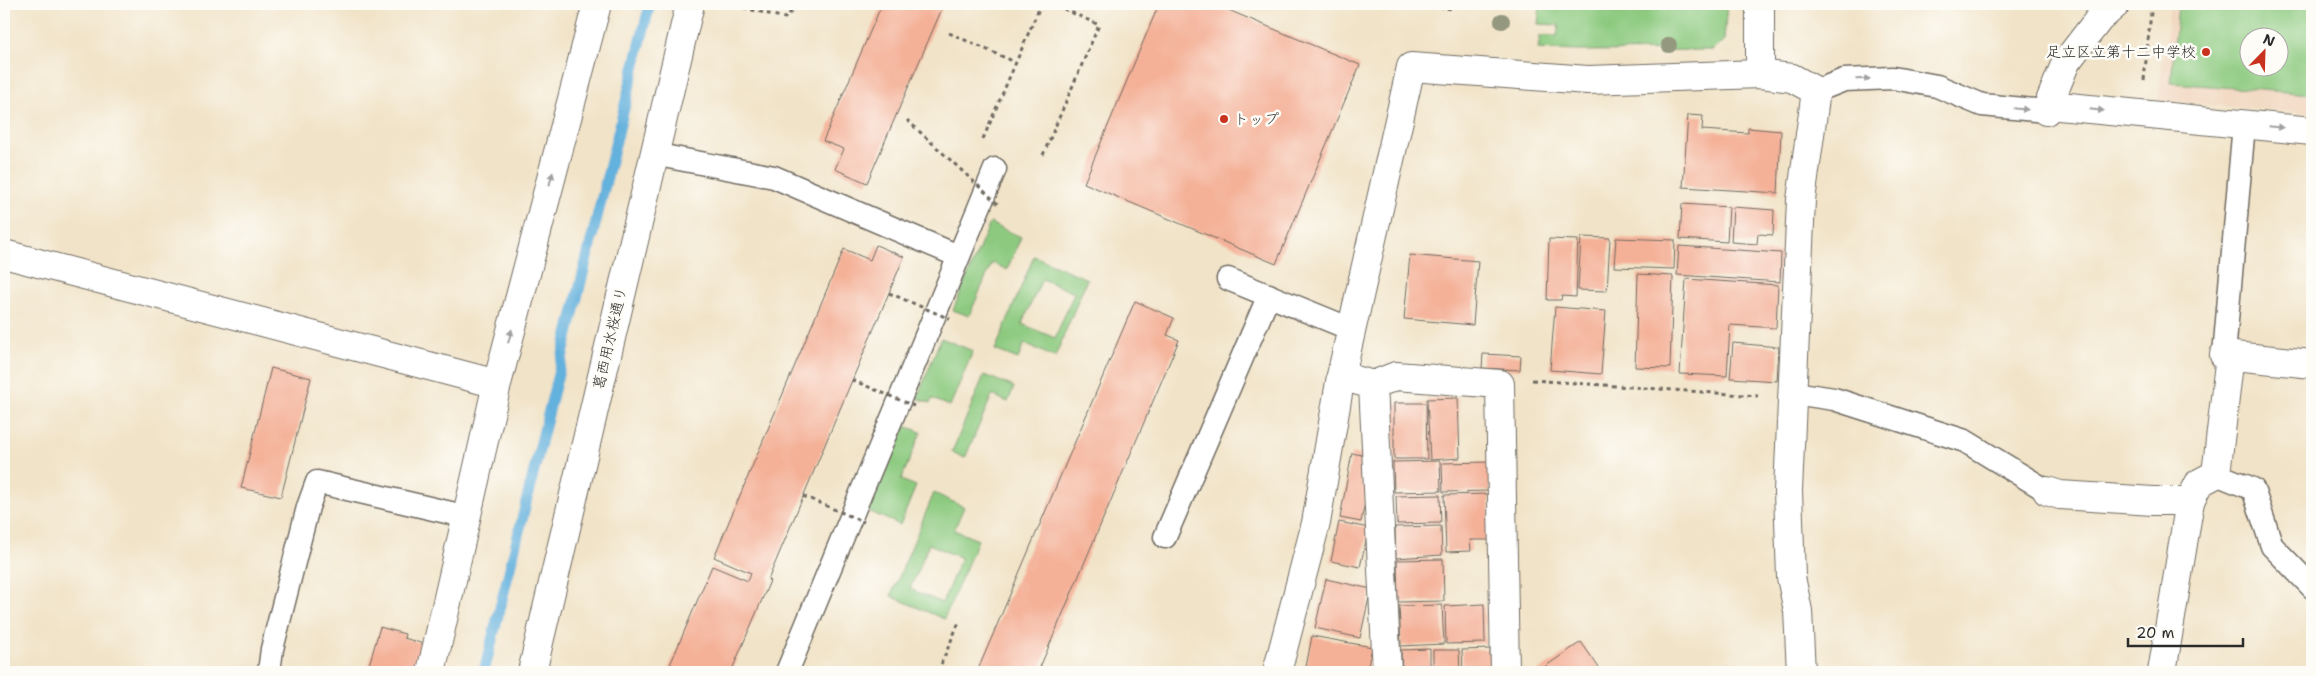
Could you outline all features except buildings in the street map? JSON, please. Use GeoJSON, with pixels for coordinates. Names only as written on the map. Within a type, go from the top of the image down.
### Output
{"type":"FeatureCollection","features":[{"type":"Feature","properties":{"kind":"street"},"geometry":{"type":"LineString","coordinates":[[431,672],[498,384],[597,4]]}},
{"type":"Feature","properties":{"kind":"street","name":"葛西用水桜通り"},"geometry":{"type":"LineString","coordinates":[[532,672],[690,4]]}},
{"type":"Feature","properties":{"kind":"street"},"geometry":{"type":"LineString","coordinates":[[1760,4],[1760,74]]}},
{"type":"Feature","properties":{"kind":"street"},"geometry":{"type":"LineString","coordinates":[[2116,4],[2099,19],[2066,62],[2047,108],[2312,131]]}},
{"type":"Feature","properties":{"kind":"street"},"geometry":{"type":"LineString","coordinates":[[1277,672],[1316,523],[1341,376],[1353,330],[1411,67],[1588,80],[1760,74],[1792,78],[1816,91],[1801,200],[1788,501],[1791,576],[1798,611],[1801,672]]}},
{"type":"Feature","properties":{"kind":"street"},"geometry":{"type":"LineString","coordinates":[[4,254],[498,384]]}},
{"type":"Feature","properties":{"kind":"street"},"geometry":{"type":"LineString","coordinates":[[2162,672],[2190,500],[2199,483],[2216,474],[2227,355],[2312,364]]}},
{"type":"Feature","properties":{"kind":"street"},"geometry":{"type":"LineString","coordinates":[[1341,376],[1373,384],[1396,376],[1500,384],[1505,672]]}},
{"type":"Feature","properties":{"kind":"street"},"geometry":{"type":"LineString","coordinates":[[1373,384],[1377,503],[1382,546],[1387,672]]}},
{"type":"Feature","properties":{"kind":"street"},"geometry":{"type":"LineString","coordinates":[[2047,491],[2060,495],[2153,501],[2190,500]]}},
{"type":"Feature","properties":{"kind":"lane"},"geometry":{"type":"LineString","coordinates":[[1816,91],[1844,80],[1893,78],[1937,86],[1982,105],[2047,108]]}},
{"type":"Feature","properties":{"kind":"lane"},"geometry":{"type":"LineString","coordinates":[[2227,355],[2244,124]]}},
{"type":"Feature","properties":{"kind":"lane"},"geometry":{"type":"LineString","coordinates":[[653,154],[774,177],[958,256]]}},
{"type":"Feature","properties":{"kind":"lane"},"geometry":{"type":"LineString","coordinates":[[786,672],[995,169]]}},
{"type":"Feature","properties":{"kind":"lane"},"geometry":{"type":"LineString","coordinates":[[1228,279],[1353,330]]}},
{"type":"Feature","properties":{"kind":"lane"},"geometry":{"type":"LineString","coordinates":[[1165,537],[1269,295]]}},
{"type":"Feature","properties":{"kind":"lane"},"geometry":{"type":"LineString","coordinates":[[1793,396],[1834,399],[1965,441],[2047,491]]}},
{"type":"Feature","properties":{"kind":"lane"},"geometry":{"type":"LineString","coordinates":[[2216,474],[2253,489],[2272,546],[2312,587]]}},
{"type":"Feature","properties":{"kind":"lane"},"geometry":{"type":"LineString","coordinates":[[269,672],[272,649],[308,507],[317,482],[468,517]]}},
{"type":"Feature","properties":{"kind":"path"},"geometry":{"type":"LineString","coordinates":[[728,4],[785,18],[800,4]]}},
{"type":"Feature","properties":{"kind":"path"},"geometry":{"type":"LineString","coordinates":[[982,143],[1041,4]]}},
{"type":"Feature","properties":{"kind":"path"},"geometry":{"type":"LineString","coordinates":[[1044,155],[1099,24],[1053,4]]}},
{"type":"Feature","properties":{"kind":"path"},"geometry":{"type":"LineString","coordinates":[[1415,4],[1453,9]]}},
{"type":"Feature","properties":{"kind":"path"},"geometry":{"type":"LineString","coordinates":[[2141,115],[2151,4]]}},
{"type":"Feature","properties":{"kind":"path"},"geometry":{"type":"LineString","coordinates":[[950,33],[1016,62]]}},
{"type":"Feature","properties":{"kind":"path"},"geometry":{"type":"LineString","coordinates":[[907,120],[998,204]]}},
{"type":"Feature","properties":{"kind":"path"},"geometry":{"type":"LineString","coordinates":[[966,179],[970,170]]}},
{"type":"Feature","properties":{"kind":"path"},"geometry":{"type":"LineString","coordinates":[[889,293],[950,318]]}},
{"type":"Feature","properties":{"kind":"path"},"geometry":{"type":"LineString","coordinates":[[1500,384],[1513,379],[1793,396]]}},
{"type":"Feature","properties":{"kind":"path"},"geometry":{"type":"LineString","coordinates":[[852,380],[914,406]]}},
{"type":"Feature","properties":{"kind":"path"},"geometry":{"type":"LineString","coordinates":[[803,496],[864,522]]}},
{"type":"Feature","properties":{"kind":"path"},"geometry":{"type":"LineString","coordinates":[[940,672],[942,662],[959,622]]}},
{"type":"Feature","properties":{"kind":"shaded area","name":"足立区立第十二中学校"},"geometry":{"type":"Polygon","coordinates":[[[2170,4],[2312,4],[2312,114],[2158,100],[2170,4]]]}},
{"type":"Feature","properties":{"kind":"green space"},"geometry":{"type":"Polygon","coordinates":[[[1540,4],[1727,4],[1724,40],[1713,50],[1573,51],[1538,49],[1540,36],[1557,36],[1559,25],[1538,24],[1540,4]]]}},
{"type":"Feature","properties":{"kind":"green space","name":"足立区立第十二中学校"},"geometry":{"type":"Polygon","coordinates":[[[2178,4],[2312,4],[2312,94],[2171,83],[2178,4]]]}},
{"type":"Feature","properties":{"kind":"green space"},"geometry":{"type":"Polygon","coordinates":[[[990,223],[1021,237],[1007,270],[992,263],[969,316],[953,310],[990,223]]]}},
{"type":"Feature","properties":{"kind":"green space"},"geometry":{"type":"Polygon","coordinates":[[[1034,256],[1087,279],[1055,357],[1024,344],[1018,359],[995,350],[1034,256]],[[1042,279],[1022,324],[1055,338],[1074,293],[1042,279]]]}},
{"type":"Feature","properties":{"kind":"green space"},"geometry":{"type":"Polygon","coordinates":[[[941,338],[973,351],[950,406],[932,399],[930,403],[917,398],[941,338]]]}},
{"type":"Feature","properties":{"kind":"green space"},"geometry":{"type":"Polygon","coordinates":[[[984,375],[1014,387],[1008,402],[992,395],[965,458],[952,452],[984,375]]]}},
{"type":"Feature","properties":{"kind":"green space"},"geometry":{"type":"Polygon","coordinates":[[[905,426],[921,432],[901,480],[916,486],[900,525],[868,511],[905,426]]]}},
{"type":"Feature","properties":{"kind":"green space"},"geometry":{"type":"Polygon","coordinates":[[[934,493],[964,507],[954,530],[978,540],[944,619],[891,596],[934,493]],[[929,544],[910,589],[942,603],[961,558],[929,544]]]}},
{"type":"Feature","properties":{"kind":"waterway"},"geometry":{"type":"LineString","coordinates":[[484,672],[650,4]]}},
{"type":"Feature","properties":{"kind":"place","name":"足立区立第十二中学校"},"geometry":{"type":"Point","coordinates":[2206,52]}},
{"type":"Feature","properties":{"kind":"place","name":"トップ"},"geometry":{"type":"Point","coordinates":[1224,119]}}]}
